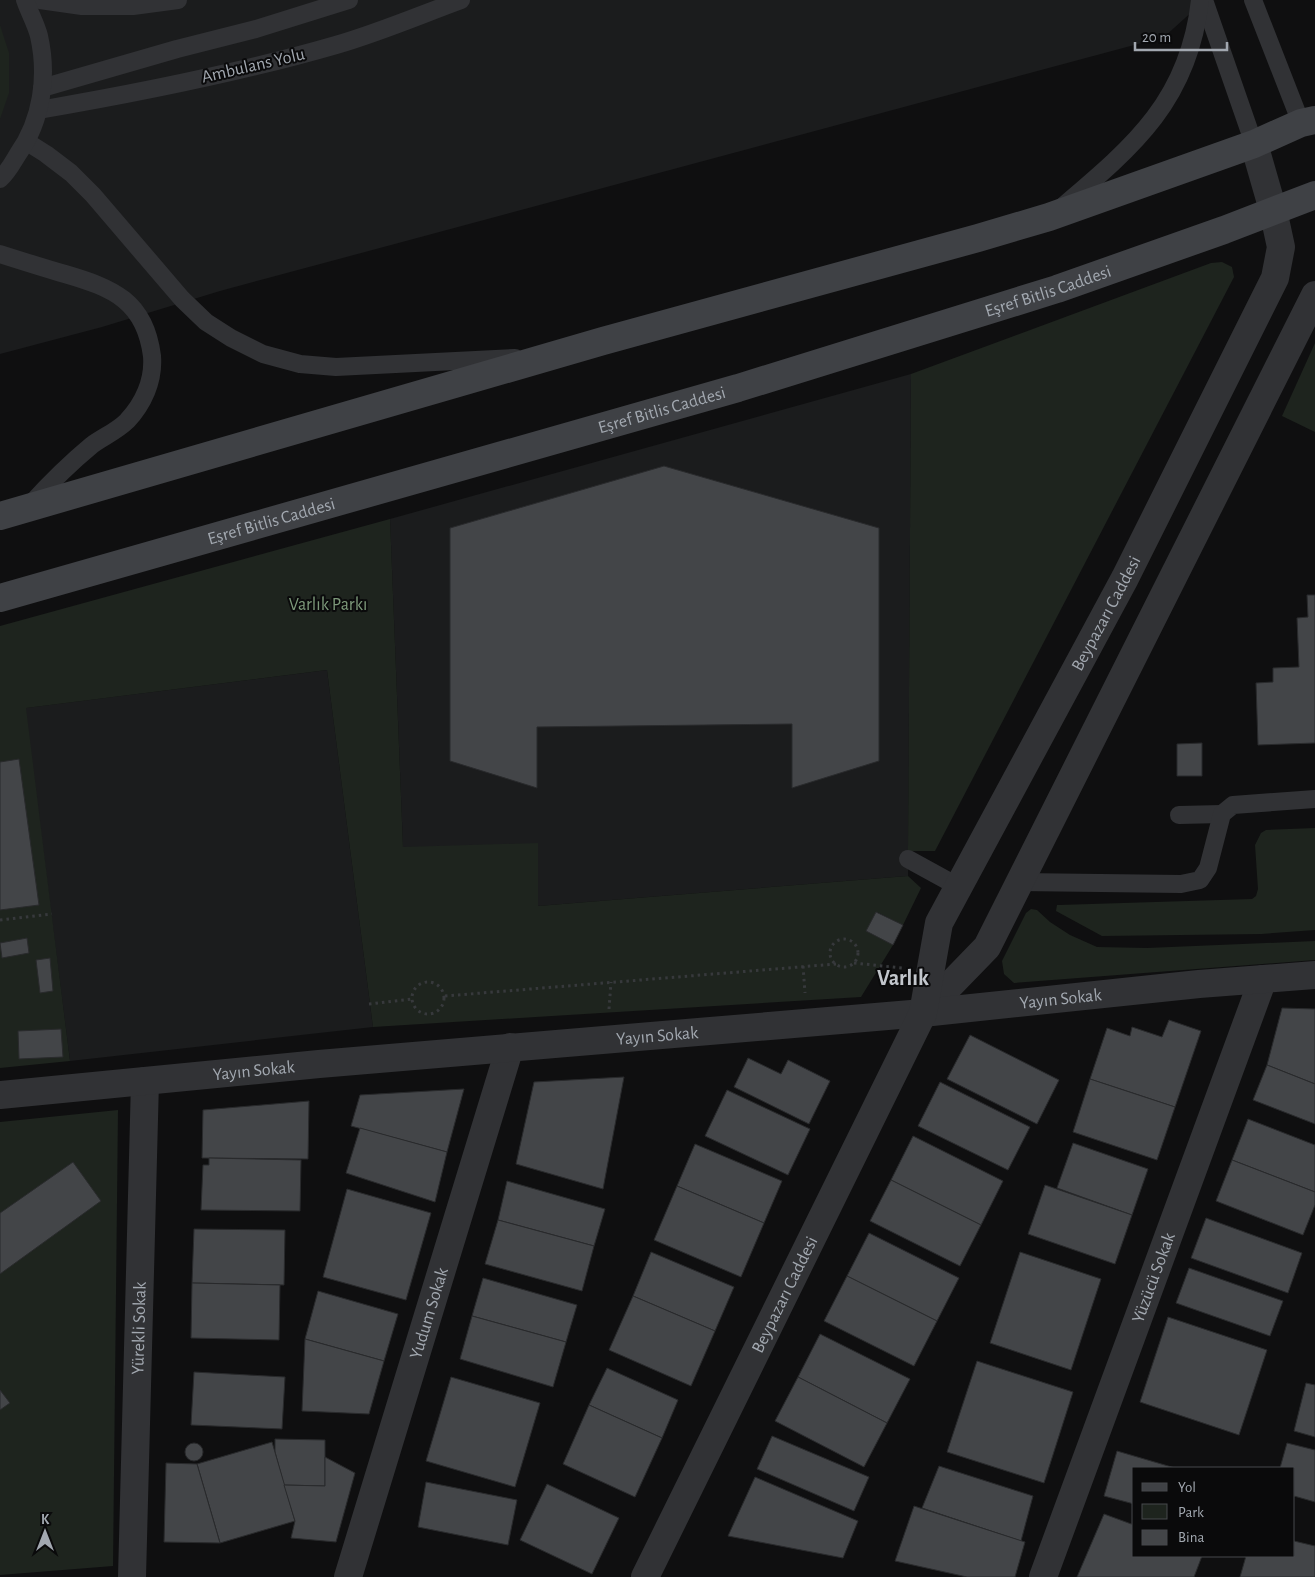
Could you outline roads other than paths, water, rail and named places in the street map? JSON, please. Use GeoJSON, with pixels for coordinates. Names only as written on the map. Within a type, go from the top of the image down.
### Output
{"type":"FeatureCollection","features":[{"type":"Feature","properties":{"kind":"main road"},"geometry":{"type":"LineString","coordinates":[[0,516],[553,356],[1049,217],[1254,144],[1308,121]]}},
{"type":"Feature","properties":{"kind":"main road","name":"Eşref Bitlis Caddesi"},"geometry":{"type":"LineString","coordinates":[[0,598],[738,388],[1057,289],[1224,230],[1315,195]]}},
{"type":"Feature","properties":{"kind":"street","name":"Beypazarı Caddesi"},"geometry":{"type":"LineString","coordinates":[[923,1013],[939,923],[1125,578],[1275,278],[1281,247],[1273,210],[1254,144]]}},
{"type":"Feature","properties":{"kind":"street","name":"Beypazarı Caddesi"},"geometry":{"type":"LineString","coordinates":[[645,1577],[923,1013],[987,947],[1315,295]]}},
{"type":"Feature","properties":{"kind":"street","name":"Yayın Sokak"},"geometry":{"type":"LineString","coordinates":[[0,1095],[510,1048],[923,1013],[1315,975]]}},
{"type":"Feature","properties":{"kind":"street","name":"Yüzücü Sokak"},"geometry":{"type":"LineString","coordinates":[[1043,1577],[1263,979]]}},
{"type":"Feature","properties":{"kind":"street","name":"Yudum Sokak"},"geometry":{"type":"LineString","coordinates":[[348,1577],[510,1048]]}},
{"type":"Feature","properties":{"kind":"street","name":"Yürekli Sokak"},"geometry":{"type":"LineString","coordinates":[[132,1577],[145,1081]]}},
{"type":"Feature","properties":{"kind":"lane"},"geometry":{"type":"LineString","coordinates":[[0,179],[27,142],[38,110],[42,88],[43,61],[38,34],[24,0]]}},
{"type":"Feature","properties":{"kind":"lane"},"geometry":{"type":"LineString","coordinates":[[40,0],[82,6],[133,6],[178,0]]}},
{"type":"Feature","properties":{"kind":"lane"},"geometry":{"type":"LineString","coordinates":[[42,88],[158,54],[256,29],[349,0]]}},
{"type":"Feature","properties":{"kind":"lane","name":"Ambulans Yolu"},"geometry":{"type":"LineString","coordinates":[[38,110],[131,94],[328,47],[461,0]]}},
{"type":"Feature","properties":{"kind":"lane"},"geometry":{"type":"LineString","coordinates":[[1049,217],[1122,154],[1153,122],[1169,98],[1182,73],[1192,46],[1200,0]]}},
{"type":"Feature","properties":{"kind":"lane"},"geometry":{"type":"LineString","coordinates":[[1204,0],[1254,144]]}},
{"type":"Feature","properties":{"kind":"lane"},"geometry":{"type":"LineString","coordinates":[[1253,0],[1308,121]]}},
{"type":"Feature","properties":{"kind":"lane"},"geometry":{"type":"LineString","coordinates":[[27,142],[71,173],[182,299],[206,322],[231,338],[263,354],[300,364],[336,367],[553,356]]}},
{"type":"Feature","properties":{"kind":"lane"},"geometry":{"type":"LineString","coordinates":[[0,254],[96,284],[114,292],[128,303],[140,318],[150,340],[152,364],[149,385],[140,406],[125,423],[101,438],[55,477],[26,509]]}},
{"type":"Feature","properties":{"kind":"lane"},"geometry":{"type":"LineString","coordinates":[[1179,815],[1222,814],[1233,806],[1315,800]]}},
{"type":"Feature","properties":{"kind":"lane"},"geometry":{"type":"LineString","coordinates":[[1019,882],[1181,884],[1200,880],[1208,868],[1222,814]]}},
{"type":"Feature","properties":{"kind":"lane"},"geometry":{"type":"LineString","coordinates":[[908,859],[958,887]]}},
{"type":"Feature","properties":{"kind":"district","name":"Varlık"},"geometry":{"type":"Point","coordinates":[903,977]}},
{"type":"Feature","properties":{"kind":"park label","name":"Varlık Parkı"},"geometry":{"type":"Point","coordinates":[328,604]}}]}
